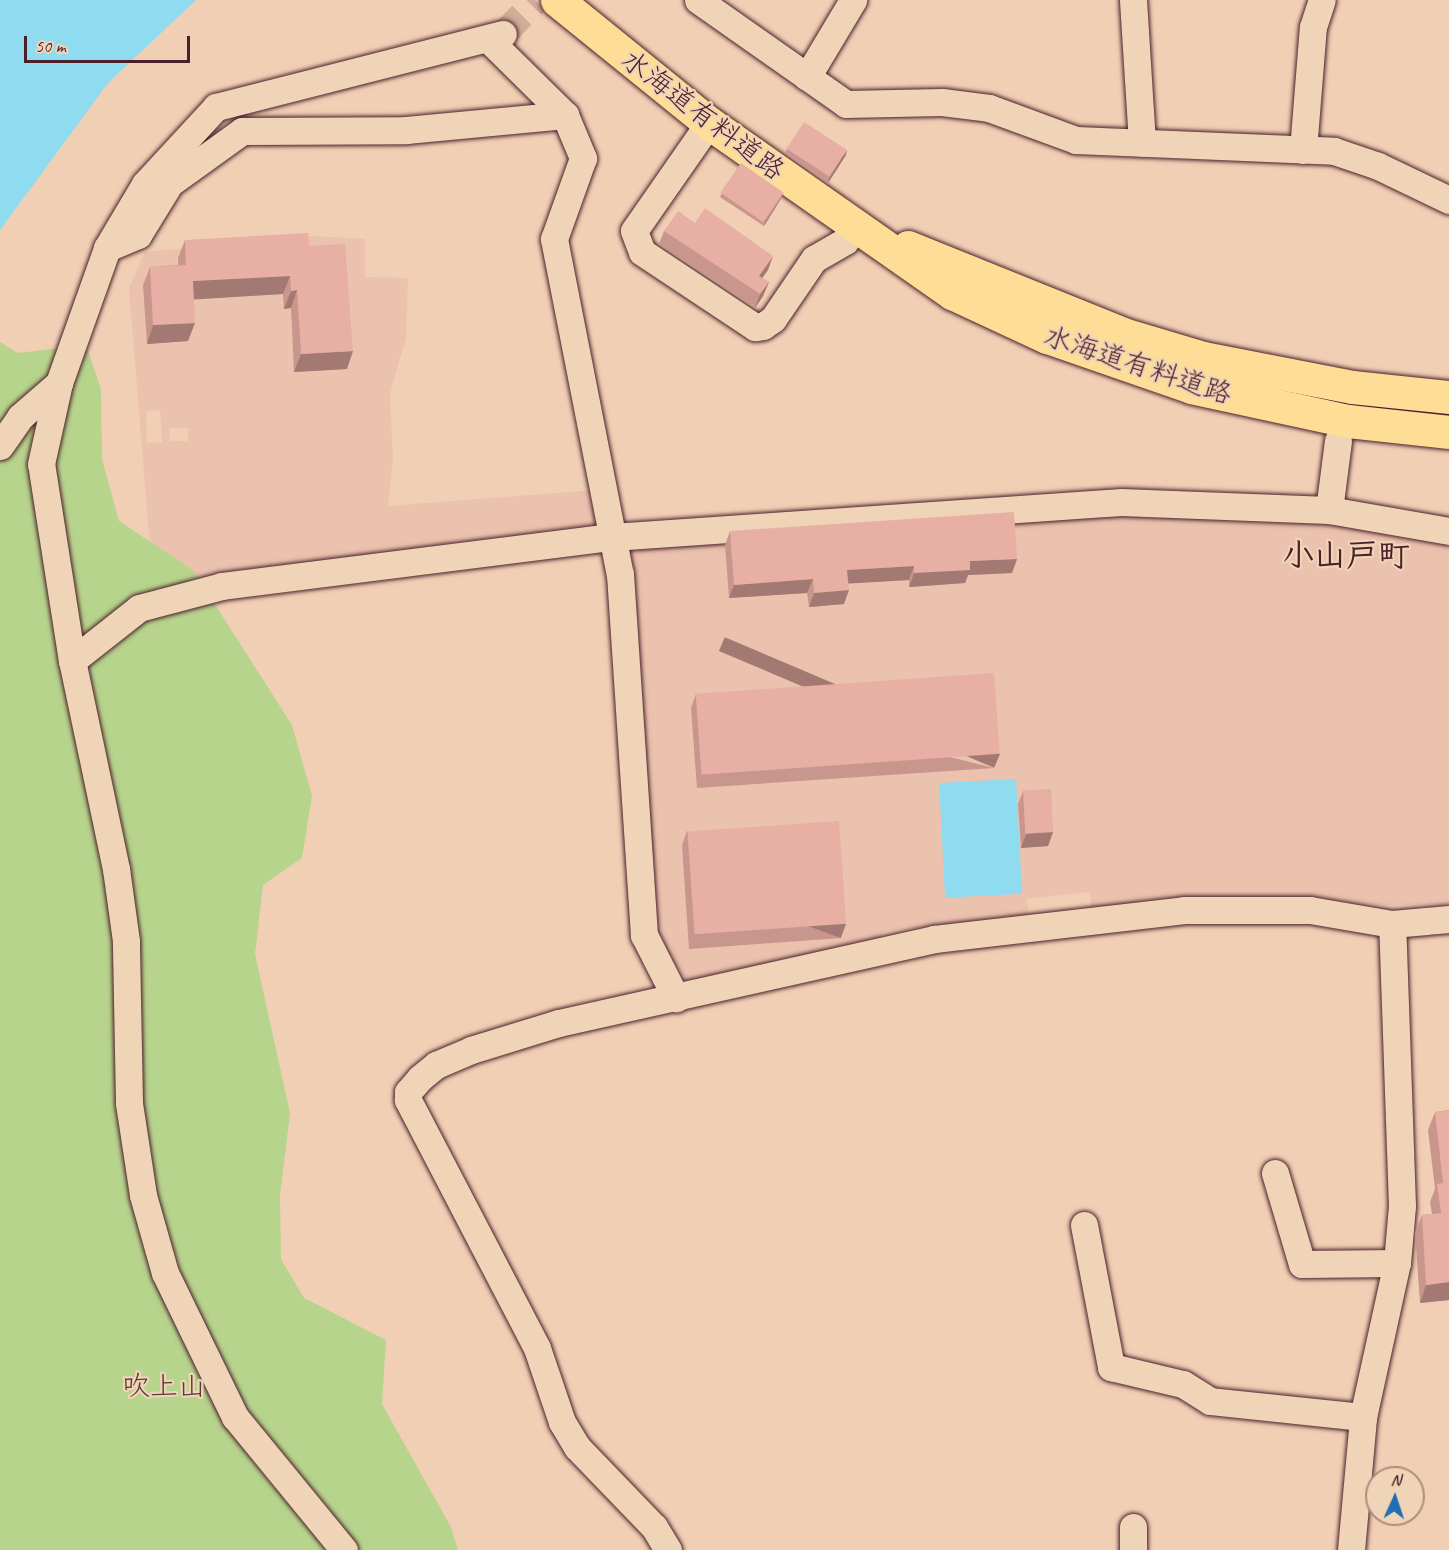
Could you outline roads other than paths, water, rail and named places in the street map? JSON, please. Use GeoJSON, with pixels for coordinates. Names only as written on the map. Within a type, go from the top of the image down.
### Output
{"type":"FeatureCollection","features":[{"type":"Feature","properties":{"kind":"highway","name":"水海道有料道路"},"geometry":{"type":"LineString","coordinates":[[556,0],[709,123],[952,294],[1047,337],[1191,387],[1348,421],[1449,432]]}},
{"type":"Feature","properties":{"kind":"highway","name":"水海道有料道路"},"geometry":{"type":"LineString","coordinates":[[854,226],[1061,310],[1203,358],[1352,387],[1449,397]]}},
{"type":"Feature","properties":{"kind":"street"},"geometry":{"type":"LineString","coordinates":[[698,0],[846,104],[942,102],[989,108],[1076,140],[1334,151],[1378,166],[1449,200]]}},
{"type":"Feature","properties":{"kind":"street"},"geometry":{"type":"LineString","coordinates":[[807,77],[854,0]]}},
{"type":"Feature","properties":{"kind":"street"},"geometry":{"type":"LineString","coordinates":[[1133,0],[1142,143]]}},
{"type":"Feature","properties":{"kind":"street"},"geometry":{"type":"LineString","coordinates":[[1303,150],[1313,27],[1322,0]]}},
{"type":"Feature","properties":{"kind":"street"},"geometry":{"type":"LineString","coordinates":[[344,1550],[235,1417],[165,1273],[143,1195],[129,1103],[126,941],[116,868],[72,661],[41,464],[58,383],[107,248],[144,184],[216,108],[496,37],[565,115],[583,158],[554,239],[620,574],[644,935],[676,998]]}},
{"type":"Feature","properties":{"kind":"street"},"geometry":{"type":"LineString","coordinates":[[107,248],[138,235],[170,183],[242,131],[406,130],[565,115]]}},
{"type":"Feature","properties":{"kind":"street"},"geometry":{"type":"LineString","coordinates":[[709,123],[634,231],[642,252],[755,327],[762,326],[773,319],[814,259],[845,241],[854,226]]}},
{"type":"Feature","properties":{"kind":"street"},"geometry":{"type":"LineString","coordinates":[[0,446],[20,417],[58,383]]}},
{"type":"Feature","properties":{"kind":"street"},"geometry":{"type":"LineString","coordinates":[[1329,510],[1338,441]]}},
{"type":"Feature","properties":{"kind":"street"},"geometry":{"type":"LineString","coordinates":[[72,661],[139,608],[222,586],[612,537],[1121,502],[1329,510],[1449,531]]}},
{"type":"Feature","properties":{"kind":"street"},"geometry":{"type":"LineString","coordinates":[[668,1550],[654,1527],[577,1447],[562,1422],[537,1348],[408,1092],[436,1065],[490,1044],[559,1023],[934,939],[1184,910],[1310,910],[1392,924],[1449,919]]}},
{"type":"Feature","properties":{"kind":"street"},"geometry":{"type":"LineString","coordinates":[[1351,1550],[1363,1417],[1397,1263],[1402,1206],[1392,924]]}},
{"type":"Feature","properties":{"kind":"street"},"geometry":{"type":"LineString","coordinates":[[1275,1173],[1302,1264],[1397,1263]]}},
{"type":"Feature","properties":{"kind":"street"},"geometry":{"type":"LineString","coordinates":[[1084,1225],[1111,1367],[1183,1384],[1210,1401],[1363,1417]]}},
{"type":"Feature","properties":{"kind":"water"},"geometry":{"type":"Polygon","coordinates":[[[0,0],[196,0],[108,83],[0,230],[0,0]]]}},
{"type":"Feature","properties":{"kind":"water"},"geometry":{"type":"Polygon","coordinates":[[[1016,779],[1022,894],[945,898],[939,783],[1016,779]]]}},
{"type":"Feature","properties":{"kind":"tunnel"},"geometry":{"type":"LineString","coordinates":[[503,34],[536,0]]}},
{"type":"Feature","properties":{"kind":"district","name":"小山戸町"},"geometry":{"type":"Point","coordinates":[1346,556]}},
{"type":"Feature","properties":{"kind":"park label","name":"吹上山"},"geometry":{"type":"Point","coordinates":[164,1386]}}]}
